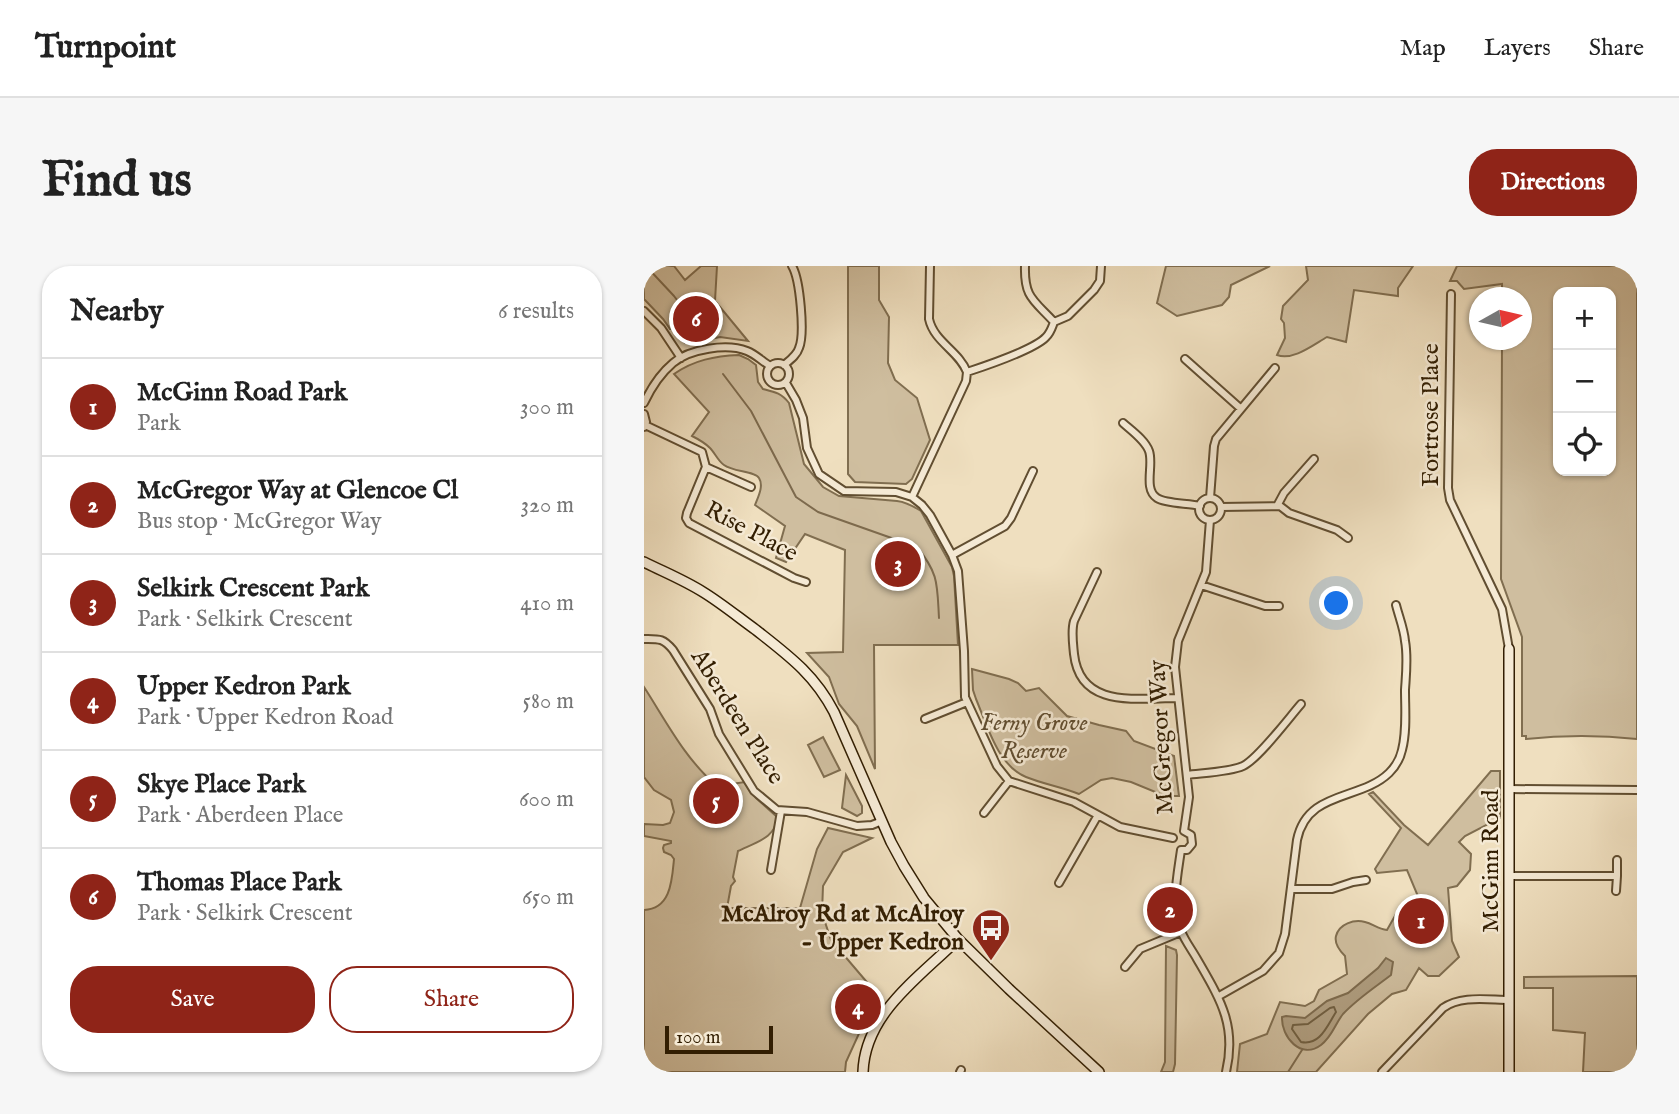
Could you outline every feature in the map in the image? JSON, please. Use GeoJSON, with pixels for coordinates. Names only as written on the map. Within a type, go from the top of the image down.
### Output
{"type":"FeatureCollection","features":[{"type":"Feature","properties":{"kind":"street"},"geometry":{"type":"LineString","coordinates":[[784,365],[793,358],[800,340],[800,291],[792,266]]}},
{"type":"Feature","properties":{"kind":"street"},"geometry":{"type":"LineString","coordinates":[[912,498],[966,382],[967,372],[930,326],[930,266]]}},
{"type":"Feature","properties":{"kind":"street"},"geometry":{"type":"LineString","coordinates":[[1025,266],[1024,281],[1027,291],[1054,321]]}},
{"type":"Feature","properties":{"kind":"street"},"geometry":{"type":"LineString","coordinates":[[967,372],[1038,344],[1049,334],[1054,321],[1068,316],[1094,290],[1100,281],[1101,266]]}},
{"type":"Feature","properties":{"kind":"street","name":"Fortrose Place"},"geometry":{"type":"LineString","coordinates":[[1451,294],[1448,488],[1450,499],[1503,609],[1509,649]]}},
{"type":"Feature","properties":{"kind":"street"},"geometry":{"type":"LineString","coordinates":[[644,311],[661,328],[681,358]]}},
{"type":"Feature","properties":{"kind":"street"},"geometry":{"type":"LineString","coordinates":[[644,403],[652,386],[672,364],[705,349],[736,348],[749,352],[770,366]]}},
{"type":"Feature","properties":{"kind":"street"},"geometry":{"type":"LineString","coordinates":[[1185,359],[1240,408]]}},
{"type":"Feature","properties":{"kind":"street"},"geometry":{"type":"LineString","coordinates":[[786,383],[779,386],[768,381],[766,373],[770,366],[777,363],[784,365],[789,373],[786,383],[803,418],[807,448],[820,474],[844,491],[896,492],[912,498],[927,509],[952,555],[958,576],[964,691],[967,702],[997,766],[1009,781],[1074,802],[1121,827],[1174,838]]}},
{"type":"Feature","properties":{"kind":"street"},"geometry":{"type":"LineString","coordinates":[[1210,499],[1214,443],[1275,368]]}},
{"type":"Feature","properties":{"kind":"street"},"geometry":{"type":"LineString","coordinates":[[644,414],[645,426]]}},
{"type":"Feature","properties":{"kind":"street"},"geometry":{"type":"LineString","coordinates":[[1123,423],[1150,452],[1151,489],[1155,496],[1160,500],[1200,506]]}},
{"type":"Feature","properties":{"kind":"street","name":"Rise Place"},"geometry":{"type":"LineString","coordinates":[[645,426],[702,452],[706,467],[687,513],[689,523],[806,582]]}},
{"type":"Feature","properties":{"kind":"street"},"geometry":{"type":"LineString","coordinates":[[1277,506],[1284,493],[1314,459]]}},
{"type":"Feature","properties":{"kind":"street"},"geometry":{"type":"LineString","coordinates":[[706,467],[751,487]]}},
{"type":"Feature","properties":{"kind":"street"},"geometry":{"type":"LineString","coordinates":[[952,555],[1005,526],[1012,518],[1033,471]]}},
{"type":"Feature","properties":{"kind":"street"},"geometry":{"type":"LineString","coordinates":[[1204,500],[1218,502],[1221,507],[1219,516],[1205,519],[1200,514],[1200,506],[1204,500]]}},
{"type":"Feature","properties":{"kind":"street"},"geometry":{"type":"LineString","coordinates":[[1221,507],[1277,506],[1337,530],[1348,538]]}},
{"type":"Feature","properties":{"kind":"street","name":"McGregor Way"},"geometry":{"type":"LineString","coordinates":[[1184,831],[1188,806],[1187,775],[1175,667],[1178,641],[1207,566],[1210,520]]}},
{"type":"Feature","properties":{"kind":"street"},"geometry":{"type":"LineString","coordinates":[[644,562],[709,596],[799,664],[828,702],[897,855],[932,908],[958,939],[1098,1071]]}},
{"type":"Feature","properties":{"kind":"street"},"geometry":{"type":"LineString","coordinates":[[1097,572],[1072,629],[1076,665],[1082,679],[1096,691],[1112,697],[1177,698]]}},
{"type":"Feature","properties":{"kind":"street"},"geometry":{"type":"LineString","coordinates":[[1201,585],[1265,606],[1279,606]]}},
{"type":"Feature","properties":{"kind":"street"},"geometry":{"type":"LineString","coordinates":[[1219,996],[1264,971],[1275,960],[1285,934],[1298,833],[1306,818],[1323,804],[1381,780],[1394,768],[1401,756],[1404,740],[1406,647],[1396,605]]}},
{"type":"Feature","properties":{"kind":"street","name":"Aberdeen Place"},"geometry":{"type":"LineString","coordinates":[[644,639],[666,641],[673,649],[710,709],[719,734],[754,790],[780,811],[807,812],[857,826],[881,821]]}},
{"type":"Feature","properties":{"kind":"street","name":"McGinn Road"},"geometry":{"type":"LineString","coordinates":[[1509,649],[1510,1072]]}},
{"type":"Feature","properties":{"kind":"street"},"geometry":{"type":"LineString","coordinates":[[925,719],[967,702]]}},
{"type":"Feature","properties":{"kind":"street"},"geometry":{"type":"LineString","coordinates":[[1187,775],[1244,765],[1255,757],[1301,704]]}},
{"type":"Feature","properties":{"kind":"street"},"geometry":{"type":"LineString","coordinates":[[984,813],[1009,781]]}},
{"type":"Feature","properties":{"kind":"street"},"geometry":{"type":"LineString","coordinates":[[1509,789],[1637,790]]}},
{"type":"Feature","properties":{"kind":"street"},"geometry":{"type":"LineString","coordinates":[[771,870],[780,811]]}},
{"type":"Feature","properties":{"kind":"street"},"geometry":{"type":"LineString","coordinates":[[1059,883],[1098,815]]}},
{"type":"Feature","properties":{"kind":"street"},"geometry":{"type":"LineString","coordinates":[[1184,831],[1191,835],[1192,844],[1189,849],[1181,850],[1175,846],[1174,838],[1177,833],[1184,831]]}},
{"type":"Feature","properties":{"kind":"street","name":"McGregor Way"},"geometry":{"type":"LineString","coordinates":[[1181,850],[1175,895],[1181,932],[1219,996],[1230,1048],[1226,1072]]}},
{"type":"Feature","properties":{"kind":"street"},"geometry":{"type":"LineString","coordinates":[[1616,891],[1617,860]]}},
{"type":"Feature","properties":{"kind":"street"},"geometry":{"type":"LineString","coordinates":[[1510,876],[1617,876]]}},
{"type":"Feature","properties":{"kind":"street"},"geometry":{"type":"LineString","coordinates":[[1290,889],[1332,889],[1366,880]]}},
{"type":"Feature","properties":{"kind":"street"},"geometry":{"type":"LineString","coordinates":[[1125,967],[1140,949],[1181,932]]}},
{"type":"Feature","properties":{"kind":"street"},"geometry":{"type":"LineString","coordinates":[[863,1072],[865,1052],[884,1014],[900,994],[958,939]]}},
{"type":"Feature","properties":{"kind":"street"},"geometry":{"type":"LineString","coordinates":[[1382,1072],[1448,1004],[1461,1000],[1510,1000]]}},
{"type":"Feature","properties":{"kind":"green space"},"geometry":{"type":"Polygon","coordinates":[[[644,266],[674,266],[685,280],[701,266],[717,266],[715,301],[748,341],[720,337],[685,343],[644,299],[644,266]]]}},
{"type":"Feature","properties":{"kind":"green space"},"geometry":{"type":"Polygon","coordinates":[[[848,266],[879,266],[879,300],[889,317],[888,363],[895,380],[917,398],[930,440],[912,479],[906,484],[855,482],[848,474],[848,266]]]}},
{"type":"Feature","properties":{"kind":"green space"},"geometry":{"type":"Polygon","coordinates":[[[1166,266],[1270,266],[1231,285],[1229,297],[1222,305],[1177,316],[1157,303],[1166,266]]]}},
{"type":"Feature","properties":{"kind":"green space"},"geometry":{"type":"Polygon","coordinates":[[[1306,266],[1413,266],[1398,288],[1398,296],[1354,290],[1346,342],[1327,337],[1296,354],[1277,355],[1285,338],[1284,323],[1281,319],[1283,306],[1308,280],[1306,266]]]}},
{"type":"Feature","properties":{"kind":"green space"},"geometry":{"type":"Polygon","coordinates":[[[1457,266],[1637,266],[1637,739],[1582,736],[1526,739],[1526,736],[1522,736],[1522,637],[1501,579],[1502,350],[1532,350],[1532,287],[1502,287],[1502,284],[1464,289],[1457,281],[1450,281],[1457,266]]]}},
{"type":"Feature","properties":{"kind":"green space"},"geometry":{"type":"Polygon","coordinates":[[[739,355],[756,365],[758,382],[763,389],[778,393],[789,403],[804,464],[823,487],[839,496],[900,502],[921,511],[952,567],[958,645],[874,645],[875,769],[857,726],[839,704],[829,677],[807,653],[843,652],[845,550],[805,534],[786,562],[776,558],[785,526],[755,505],[761,488],[759,478],[724,465],[708,446],[692,436],[709,412],[674,374],[705,360],[739,355]]]}},
{"type":"Feature","properties":{"kind":"green space","name":"Ferny Grove Reserve"},"geometry":{"type":"Polygon","coordinates":[[[972,669],[1009,679],[1026,691],[1039,688],[1067,716],[1126,731],[1134,741],[1174,756],[1179,796],[1165,796],[1131,782],[1112,778],[1101,780],[1079,794],[1016,772],[1001,754],[989,732],[973,690],[972,669]]]}},
{"type":"Feature","properties":{"kind":"green space"},"geometry":{"type":"Polygon","coordinates":[[[644,687],[695,764],[717,786],[745,782],[756,798],[776,816],[774,829],[770,834],[738,851],[733,877],[735,881],[731,886],[727,908],[800,908],[817,849],[828,828],[872,838],[843,852],[823,886],[822,913],[831,940],[877,994],[846,1062],[845,1072],[644,1072],[644,910],[660,905],[665,899],[671,884],[674,859],[664,852],[663,848],[671,841],[644,836],[644,824],[670,823],[674,812],[671,800],[654,790],[644,777],[644,687]]]}},
{"type":"Feature","properties":{"kind":"green space"},"geometry":{"type":"Polygon","coordinates":[[[823,737],[840,770],[824,777],[808,745],[823,737]]]}},
{"type":"Feature","properties":{"kind":"green space"},"geometry":{"type":"Polygon","coordinates":[[[1491,771],[1500,771],[1500,818],[1465,836],[1459,842],[1471,854],[1470,870],[1457,886],[1448,888],[1452,941],[1459,957],[1439,976],[1428,976],[1419,968],[1406,990],[1392,994],[1368,1014],[1316,1072],[1237,1072],[1240,1044],[1267,1034],[1280,1002],[1305,1006],[1314,1001],[1319,990],[1347,974],[1345,956],[1336,942],[1340,928],[1348,923],[1361,921],[1387,930],[1396,914],[1409,910],[1425,913],[1407,870],[1377,873],[1375,869],[1401,828],[1369,794],[1373,792],[1404,825],[1428,845],[1491,771]]]}},
{"type":"Feature","properties":{"kind":"green space"},"geometry":{"type":"Polygon","coordinates":[[[846,775],[862,806],[862,813],[857,816],[842,808],[846,775]]]}},
{"type":"Feature","properties":{"kind":"green space"},"geometry":{"type":"Polygon","coordinates":[[[1166,946],[1176,950],[1177,955],[1173,1072],[1161,1072],[1165,1062],[1166,946]]]}},
{"type":"Feature","properties":{"kind":"green space"},"geometry":{"type":"Polygon","coordinates":[[[1637,976],[1637,1072],[1583,1072],[1585,1033],[1553,1030],[1553,988],[1524,988],[1524,977],[1637,976]]]}},
{"type":"Feature","properties":{"kind":"water"},"geometry":{"type":"Polygon","coordinates":[[[1386,958],[1393,962],[1391,975],[1348,1009],[1321,1045],[1306,1050],[1289,1039],[1282,1017],[1305,1018],[1327,1001],[1348,993],[1386,958]]]}},
{"type":"Feature","properties":{"kind":"waterway"},"geometry":{"type":"LineString","coordinates":[[646,266],[674,296],[702,333]]}},
{"type":"Feature","properties":{"kind":"waterway"},"geometry":{"type":"LineString","coordinates":[[723,374],[751,411],[796,497],[818,512],[917,547],[936,580],[939,618]]}},
{"type":"Feature","properties":{"kind":"waterway"},"geometry":{"type":"LineString","coordinates":[[1288,1072],[1302,1050]]}},
{"type":"Feature","properties":{"kind":"place","name":"Thomas Place Park"},"geometry":{"type":"Point","coordinates":[696,319]}},
{"type":"Feature","properties":{"kind":"place","name":"Selkirk Crescent Park"},"geometry":{"type":"Point","coordinates":[898,564]}},
{"type":"Feature","properties":{"kind":"place","name":"Skye Place Park"},"geometry":{"type":"Point","coordinates":[716,801]}},
{"type":"Feature","properties":{"kind":"place","name":"McGregor Way at Glencoe Cl"},"geometry":{"type":"Point","coordinates":[1170,910]}},
{"type":"Feature","properties":{"kind":"place","name":"McGinn Road Park"},"geometry":{"type":"Point","coordinates":[1421,921]}},
{"type":"Feature","properties":{"kind":"place","name":"McAlroy Rd at McAlroy - Upper Kedron"},"geometry":{"type":"Point","coordinates":[991,962]}},
{"type":"Feature","properties":{"kind":"place","name":"Upper Kedron Park"},"geometry":{"type":"Point","coordinates":[858,1007]}}]}
